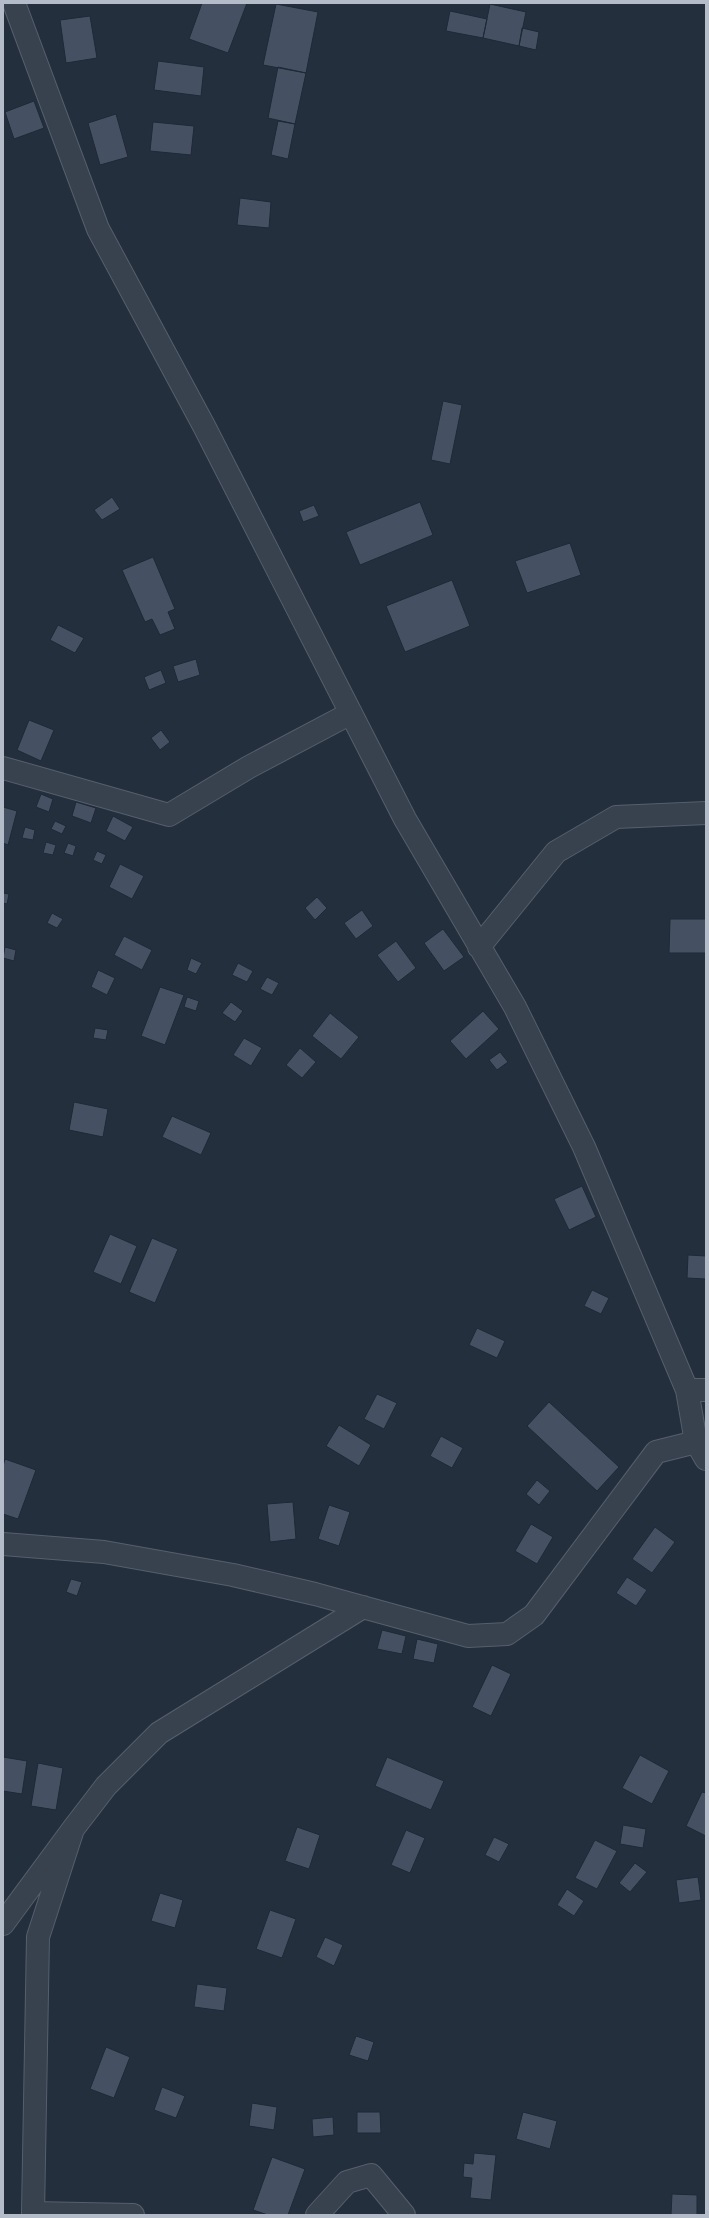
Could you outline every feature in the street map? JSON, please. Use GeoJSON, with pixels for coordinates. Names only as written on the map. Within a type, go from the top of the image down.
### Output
{"type":"FeatureCollection","features":[{"type":"Feature","properties":{"kind":"street"},"geometry":{"type":"LineString","coordinates":[[3,1544],[104,1552],[183,1565],[233,1574],[363,1607],[468,1636],[507,1634],[534,1614],[656,1452],[701,1450],[696,1390],[584,1147],[515,1007],[405,819],[204,426],[98,229],[14,3]]}},
{"type":"Feature","properties":{"kind":"street"},"geometry":{"type":"LineString","coordinates":[[3,768],[169,816],[249,767],[351,714]]}},
{"type":"Feature","properties":{"kind":"street"},"geometry":{"type":"LineString","coordinates":[[479,947],[556,852],[616,817],[706,813]]}},
{"type":"Feature","properties":{"kind":"street"},"geometry":{"type":"LineString","coordinates":[[3,1924],[106,1786],[158,1733],[363,1607]]}},
{"type":"Feature","properties":{"kind":"street"},"geometry":{"type":"LineString","coordinates":[[73,1829],[38,1937],[33,2214],[133,2215]]}},
{"type":"Feature","properties":{"kind":"street"},"geometry":{"type":"LineString","coordinates":[[317,2215],[347,2182],[371,2175],[404,2215]]}},
{"type":"Feature","properties":{"kind":"building"},"geometry":{"type":"Polygon","coordinates":[[[202,3],[247,3],[228,53],[189,39],[202,3]]]}},
{"type":"Feature","properties":{"kind":"building"},"geometry":{"type":"Polygon","coordinates":[[[276,4],[318,12],[306,73],[263,65],[276,4]]]}},
{"type":"Feature","properties":{"kind":"building"},"geometry":{"type":"Polygon","coordinates":[[[490,4],[526,12],[519,46],[483,38],[490,4]]]}},
{"type":"Feature","properties":{"kind":"building"},"geometry":{"type":"Polygon","coordinates":[[[450,11],[487,19],[483,38],[446,31],[450,11]]]}},
{"type":"Feature","properties":{"kind":"building"},"geometry":{"type":"Polygon","coordinates":[[[90,16],[97,58],[66,63],[60,20],[90,16]]]}},
{"type":"Feature","properties":{"kind":"building"},"geometry":{"type":"Polygon","coordinates":[[[522,28],[539,32],[536,50],[519,46],[522,28]]]}},
{"type":"Feature","properties":{"kind":"building"},"geometry":{"type":"Polygon","coordinates":[[[158,61],[204,67],[201,96],[154,90],[158,61]]]}},
{"type":"Feature","properties":{"kind":"building"},"geometry":{"type":"Polygon","coordinates":[[[278,67],[306,73],[295,124],[268,118],[278,67]]]}},
{"type":"Feature","properties":{"kind":"building"},"geometry":{"type":"Polygon","coordinates":[[[34,101],[44,128],[14,139],[5,112],[34,101]]]}},
{"type":"Feature","properties":{"kind":"building"},"geometry":{"type":"Polygon","coordinates":[[[116,114],[128,157],[100,165],[88,123],[116,114]]]}},
{"type":"Feature","properties":{"kind":"building"},"geometry":{"type":"Polygon","coordinates":[[[278,121],[295,124],[288,159],[271,155],[278,121]]]}},
{"type":"Feature","properties":{"kind":"building"},"geometry":{"type":"Polygon","coordinates":[[[153,122],[194,126],[191,155],[150,151],[153,122]]]}},
{"type":"Feature","properties":{"kind":"building"},"geometry":{"type":"Polygon","coordinates":[[[240,198],[271,202],[269,228],[237,225],[240,198]]]}},
{"type":"Feature","properties":{"kind":"building"},"geometry":{"type":"Polygon","coordinates":[[[443,401],[462,405],[450,464],[431,460],[443,401]]]}},
{"type":"Feature","properties":{"kind":"building"},"geometry":{"type":"Polygon","coordinates":[[[112,497],[120,509],[102,520],[94,510],[112,497]]]}},
{"type":"Feature","properties":{"kind":"building"},"geometry":{"type":"Polygon","coordinates":[[[420,502],[433,535],[360,565],[346,532],[420,502]]]}},
{"type":"Feature","properties":{"kind":"building"},"geometry":{"type":"Polygon","coordinates":[[[314,505],[319,516],[303,522],[299,511],[314,505]]]}},
{"type":"Feature","properties":{"kind":"building"},"geometry":{"type":"Polygon","coordinates":[[[570,543],[581,575],[527,593],[515,561],[570,543]]]}},
{"type":"Feature","properties":{"kind":"building"},"geometry":{"type":"Polygon","coordinates":[[[153,557],[175,609],[168,612],[175,629],[160,635],[152,619],[145,622],[122,570],[153,557]]]}},
{"type":"Feature","properties":{"kind":"building"},"geometry":{"type":"Polygon","coordinates":[[[452,580],[470,626],[405,652],[386,606],[452,580]]]}},
{"type":"Feature","properties":{"kind":"building"},"geometry":{"type":"Polygon","coordinates":[[[58,625],[84,638],[75,653],[50,640],[58,625]]]}},
{"type":"Feature","properties":{"kind":"building"},"geometry":{"type":"Polygon","coordinates":[[[196,659],[200,675],[178,682],[173,666],[196,659]]]}},
{"type":"Feature","properties":{"kind":"building"},"geometry":{"type":"Polygon","coordinates":[[[161,670],[166,683],[149,690],[144,677],[161,670]]]}},
{"type":"Feature","properties":{"kind":"building"},"geometry":{"type":"Polygon","coordinates":[[[29,720],[54,730],[41,761],[17,750],[29,720]]]}},
{"type":"Feature","properties":{"kind":"building"},"geometry":{"type":"Polygon","coordinates":[[[161,730],[170,742],[160,750],[151,738],[161,730]]]}},
{"type":"Feature","properties":{"kind":"building"},"geometry":{"type":"Polygon","coordinates":[[[41,794],[53,799],[49,812],[36,807],[41,794]]]}},
{"type":"Feature","properties":{"kind":"building"},"geometry":{"type":"Polygon","coordinates":[[[76,802],[96,808],[91,823],[72,816],[76,802]]]}},
{"type":"Feature","properties":{"kind":"building"},"geometry":{"type":"Polygon","coordinates":[[[3,807],[17,811],[8,845],[3,843],[3,807]]]}},
{"type":"Feature","properties":{"kind":"building"},"geometry":{"type":"Polygon","coordinates":[[[113,816],[133,827],[125,841],[106,831],[113,816]]]}},
{"type":"Feature","properties":{"kind":"building"},"geometry":{"type":"Polygon","coordinates":[[[55,821],[66,826],[62,834],[51,829],[55,821]]]}},
{"type":"Feature","properties":{"kind":"building"},"geometry":{"type":"Polygon","coordinates":[[[25,827],[35,830],[33,840],[22,838],[25,827]]]}},
{"type":"Feature","properties":{"kind":"building"},"geometry":{"type":"Polygon","coordinates":[[[46,842],[56,845],[53,855],[43,853],[46,842]]]}},
{"type":"Feature","properties":{"kind":"building"},"geometry":{"type":"Polygon","coordinates":[[[68,843],[76,846],[73,856],[64,853],[68,843]]]}},
{"type":"Feature","properties":{"kind":"building"},"geometry":{"type":"Polygon","coordinates":[[[97,851],[106,855],[102,864],[93,860],[97,851]]]}},
{"type":"Feature","properties":{"kind":"building"},"geometry":{"type":"Polygon","coordinates":[[[120,864],[144,876],[132,899],[109,887],[120,864]]]}},
{"type":"Feature","properties":{"kind":"building"},"geometry":{"type":"Polygon","coordinates":[[[3,893],[9,894],[7,904],[3,903],[3,893]]]}},
{"type":"Feature","properties":{"kind":"building"},"geometry":{"type":"Polygon","coordinates":[[[317,897],[327,908],[315,920],[305,908],[317,897]]]}},
{"type":"Feature","properties":{"kind":"building"},"geometry":{"type":"Polygon","coordinates":[[[362,910],[373,926],[356,939],[344,923],[362,910]]]}},
{"type":"Feature","properties":{"kind":"building"},"geometry":{"type":"Polygon","coordinates":[[[52,913],[63,919],[57,928],[47,923],[52,913]]]}},
{"type":"Feature","properties":{"kind":"building"},"geometry":{"type":"Polygon","coordinates":[[[670,919],[706,919],[706,953],[669,953],[670,919]]]}},
{"type":"Feature","properties":{"kind":"building"},"geometry":{"type":"Polygon","coordinates":[[[443,929],[464,957],[444,971],[424,943],[443,929]]]}},
{"type":"Feature","properties":{"kind":"building"},"geometry":{"type":"Polygon","coordinates":[[[124,936],[152,950],[142,970],[114,955],[124,936]]]}},
{"type":"Feature","properties":{"kind":"building"},"geometry":{"type":"Polygon","coordinates":[[[396,941],[416,968],[398,982],[377,955],[396,941]]]}},
{"type":"Feature","properties":{"kind":"building"},"geometry":{"type":"Polygon","coordinates":[[[5,947],[16,950],[14,961],[3,958],[5,947]]]}},
{"type":"Feature","properties":{"kind":"building"},"geometry":{"type":"Polygon","coordinates":[[[191,958],[202,963],[196,974],[187,970],[191,958]]]}},
{"type":"Feature","properties":{"kind":"building"},"geometry":{"type":"Polygon","coordinates":[[[238,963],[253,971],[247,982],[232,975],[238,963]]]}},
{"type":"Feature","properties":{"kind":"building"},"geometry":{"type":"Polygon","coordinates":[[[98,970],[115,978],[107,995],[91,987],[98,970]]]}},
{"type":"Feature","properties":{"kind":"building"},"geometry":{"type":"Polygon","coordinates":[[[267,977],[279,983],[272,995],[260,989],[267,977]]]}},
{"type":"Feature","properties":{"kind":"building"},"geometry":{"type":"Polygon","coordinates":[[[160,987],[184,995],[165,1045],[141,1036],[160,987]]]}},
{"type":"Feature","properties":{"kind":"building"},"geometry":{"type":"Polygon","coordinates":[[[187,997],[199,1001],[196,1011],[184,1007],[187,997]]]}},
{"type":"Feature","properties":{"kind":"building"},"geometry":{"type":"Polygon","coordinates":[[[231,1002],[243,1011],[235,1022],[222,1013],[231,1002]]]}},
{"type":"Feature","properties":{"kind":"building"},"geometry":{"type":"Polygon","coordinates":[[[483,1011],[499,1029],[466,1059],[450,1041],[483,1011]]]}},
{"type":"Feature","properties":{"kind":"building"},"geometry":{"type":"Polygon","coordinates":[[[330,1013],[359,1037],[341,1059],[312,1036],[330,1013]]]}},
{"type":"Feature","properties":{"kind":"building"},"geometry":{"type":"Polygon","coordinates":[[[95,1028],[108,1030],[106,1040],[93,1038],[95,1028]]]}},
{"type":"Feature","properties":{"kind":"building"},"geometry":{"type":"Polygon","coordinates":[[[244,1038],[262,1048],[251,1066],[233,1055],[244,1038]]]}},
{"type":"Feature","properties":{"kind":"building"},"geometry":{"type":"Polygon","coordinates":[[[300,1048],[316,1062],[302,1078],[286,1065],[300,1048]]]}},
{"type":"Feature","properties":{"kind":"building"},"geometry":{"type":"Polygon","coordinates":[[[500,1052],[508,1062],[497,1070],[489,1060],[500,1052]]]}},
{"type":"Feature","properties":{"kind":"building"},"geometry":{"type":"Polygon","coordinates":[[[74,1102],[108,1109],[103,1137],[69,1130],[74,1102]]]}},
{"type":"Feature","properties":{"kind":"building"},"geometry":{"type":"Polygon","coordinates":[[[172,1116],[211,1133],[201,1155],[162,1137],[172,1116]]]}},
{"type":"Feature","properties":{"kind":"building"},"geometry":{"type":"Polygon","coordinates":[[[582,1186],[596,1217],[569,1230],[554,1199],[582,1186]]]}},
{"type":"Feature","properties":{"kind":"building"},"geometry":{"type":"Polygon","coordinates":[[[110,1234],[137,1246],[121,1284],[93,1272],[110,1234]]]}},
{"type":"Feature","properties":{"kind":"building"},"geometry":{"type":"Polygon","coordinates":[[[152,1238],[178,1249],[155,1303],[129,1292],[152,1238]]]}},
{"type":"Feature","properties":{"kind":"building"},"geometry":{"type":"Polygon","coordinates":[[[688,1255],[706,1256],[706,1279],[687,1278],[688,1255]]]}},
{"type":"Feature","properties":{"kind":"building"},"geometry":{"type":"Polygon","coordinates":[[[592,1290],[609,1298],[601,1314],[584,1306],[592,1290]]]}},
{"type":"Feature","properties":{"kind":"building"},"geometry":{"type":"Polygon","coordinates":[[[477,1328],[505,1341],[497,1358],[469,1345],[477,1328]]]}},
{"type":"Feature","properties":{"kind":"building"},"geometry":{"type":"Polygon","coordinates":[[[377,1394],[397,1403],[384,1429],[364,1419],[377,1394]]]}},
{"type":"Feature","properties":{"kind":"building"},"geometry":{"type":"Polygon","coordinates":[[[549,1402],[619,1467],[597,1491],[527,1426],[549,1402]]]}},
{"type":"Feature","properties":{"kind":"building"},"geometry":{"type":"Polygon","coordinates":[[[339,1425],[371,1445],[359,1466],[326,1446],[339,1425]]]}},
{"type":"Feature","properties":{"kind":"building"},"geometry":{"type":"Polygon","coordinates":[[[441,1436],[463,1448],[452,1468],[430,1456],[441,1436]]]}},
{"type":"Feature","properties":{"kind":"building"},"geometry":{"type":"Polygon","coordinates":[[[5,1459],[36,1470],[18,1519],[3,1514],[3,1466],[5,1459]]]}},
{"type":"Feature","properties":{"kind":"building"},"geometry":{"type":"Polygon","coordinates":[[[537,1480],[550,1491],[539,1505],[526,1494],[537,1480]]]}},
{"type":"Feature","properties":{"kind":"building"},"geometry":{"type":"Polygon","coordinates":[[[293,1502],[296,1539],[270,1542],[267,1504],[293,1502]]]}},
{"type":"Feature","properties":{"kind":"building"},"geometry":{"type":"Polygon","coordinates":[[[329,1505],[350,1512],[339,1546],[318,1539],[329,1505]]]}},
{"type":"Feature","properties":{"kind":"building"},"geometry":{"type":"Polygon","coordinates":[[[531,1524],[553,1537],[537,1564],[515,1551],[531,1524]]]}},
{"type":"Feature","properties":{"kind":"building"},"geometry":{"type":"Polygon","coordinates":[[[655,1527],[675,1542],[652,1573],[632,1559],[655,1527]]]}},
{"type":"Feature","properties":{"kind":"building"},"geometry":{"type":"Polygon","coordinates":[[[627,1577],[647,1590],[636,1606],[616,1593],[627,1577]]]}},
{"type":"Feature","properties":{"kind":"building"},"geometry":{"type":"Polygon","coordinates":[[[71,1579],[82,1582],[77,1596],[66,1592],[71,1579]]]}},
{"type":"Feature","properties":{"kind":"building"},"geometry":{"type":"Polygon","coordinates":[[[382,1630],[406,1636],[402,1654],[377,1649],[382,1630]]]}},
{"type":"Feature","properties":{"kind":"building"},"geometry":{"type":"Polygon","coordinates":[[[417,1639],[438,1644],[434,1663],[413,1659],[417,1639]]]}},
{"type":"Feature","properties":{"kind":"building"},"geometry":{"type":"Polygon","coordinates":[[[492,1665],[511,1674],[491,1716],[472,1707],[492,1665]]]}},
{"type":"Feature","properties":{"kind":"building"},"geometry":{"type":"Polygon","coordinates":[[[640,1755],[669,1771],[652,1804],[622,1788],[640,1755]]]}},
{"type":"Feature","properties":{"kind":"building"},"geometry":{"type":"Polygon","coordinates":[[[3,1757],[27,1761],[22,1794],[3,1791],[3,1757]]]}},
{"type":"Feature","properties":{"kind":"building"},"geometry":{"type":"Polygon","coordinates":[[[387,1757],[444,1781],[431,1810],[375,1786],[387,1757]]]}},
{"type":"Feature","properties":{"kind":"building"},"geometry":{"type":"Polygon","coordinates":[[[38,1763],[63,1768],[56,1810],[31,1806],[38,1763]]]}},
{"type":"Feature","properties":{"kind":"building"},"geometry":{"type":"Polygon","coordinates":[[[702,1792],[706,1793],[706,1836],[686,1826],[702,1792]]]}},
{"type":"Feature","properties":{"kind":"building"},"geometry":{"type":"Polygon","coordinates":[[[623,1825],[646,1829],[643,1848],[620,1844],[623,1825]]]}},
{"type":"Feature","properties":{"kind":"building"},"geometry":{"type":"Polygon","coordinates":[[[297,1827],[320,1835],[309,1869],[285,1861],[297,1827]]]}},
{"type":"Feature","properties":{"kind":"building"},"geometry":{"type":"Polygon","coordinates":[[[406,1830],[425,1838],[410,1873],[391,1865],[406,1830]]]}},
{"type":"Feature","properties":{"kind":"building"},"geometry":{"type":"Polygon","coordinates":[[[494,1837],[509,1844],[499,1862],[485,1855],[494,1837]]]}},
{"type":"Feature","properties":{"kind":"building"},"geometry":{"type":"Polygon","coordinates":[[[595,1840],[617,1851],[597,1889],[575,1878],[595,1840]]]}},
{"type":"Feature","properties":{"kind":"building"},"geometry":{"type":"Polygon","coordinates":[[[635,1863],[647,1872],[630,1892],[619,1883],[635,1863]]]}},
{"type":"Feature","properties":{"kind":"building"},"geometry":{"type":"Polygon","coordinates":[[[698,1877],[701,1900],[679,1903],[676,1880],[698,1877]]]}},
{"type":"Feature","properties":{"kind":"building"},"geometry":{"type":"Polygon","coordinates":[[[567,1889],[584,1901],[574,1916],[557,1905],[567,1889]]]}},
{"type":"Feature","properties":{"kind":"building"},"geometry":{"type":"Polygon","coordinates":[[[160,1893],[183,1900],[175,1928],[151,1921],[160,1893]]]}},
{"type":"Feature","properties":{"kind":"building"},"geometry":{"type":"Polygon","coordinates":[[[270,1910],[296,1919],[282,1958],[256,1949],[270,1910]]]}},
{"type":"Feature","properties":{"kind":"building"},"geometry":{"type":"Polygon","coordinates":[[[325,1937],[343,1945],[334,1966],[316,1957],[325,1937]]]}},
{"type":"Feature","properties":{"kind":"building"},"geometry":{"type":"Polygon","coordinates":[[[197,1984],[227,1988],[224,2011],[194,2007],[197,1984]]]}},
{"type":"Feature","properties":{"kind":"building"},"geometry":{"type":"Polygon","coordinates":[[[356,2036],[374,2042],[368,2061],[349,2055],[356,2036]]]}},
{"type":"Feature","properties":{"kind":"building"},"geometry":{"type":"Polygon","coordinates":[[[106,2047],[130,2057],[114,2098],[90,2089],[106,2047]]]}},
{"type":"Feature","properties":{"kind":"building"},"geometry":{"type":"Polygon","coordinates":[[[162,2087],[185,2096],[176,2118],[154,2110],[162,2087]]]}},
{"type":"Feature","properties":{"kind":"building"},"geometry":{"type":"Polygon","coordinates":[[[252,2103],[277,2107],[274,2130],[249,2126],[252,2103]]]}},
{"type":"Feature","properties":{"kind":"building"},"geometry":{"type":"Polygon","coordinates":[[[357,2112],[380,2112],[381,2133],[357,2133],[357,2112]]]}},
{"type":"Feature","properties":{"kind":"building"},"geometry":{"type":"Polygon","coordinates":[[[523,2112],[557,2121],[550,2149],[516,2139],[523,2112]]]}},
{"type":"Feature","properties":{"kind":"building"},"geometry":{"type":"Polygon","coordinates":[[[333,2117],[334,2135],[313,2137],[312,2119],[333,2117]]]}},
{"type":"Feature","properties":{"kind":"building"},"geometry":{"type":"Polygon","coordinates":[[[474,2153],[496,2155],[491,2200],[470,2198],[472,2178],[463,2177],[464,2163],[473,2164],[474,2153]]]}},
{"type":"Feature","properties":{"kind":"building"},"geometry":{"type":"Polygon","coordinates":[[[272,2157],[305,2169],[288,2215],[268,2215],[253,2210],[272,2157]]]}},
{"type":"Feature","properties":{"kind":"building"},"geometry":{"type":"Polygon","coordinates":[[[672,2194],[697,2195],[697,2215],[671,2215],[672,2194]]]}}]}
